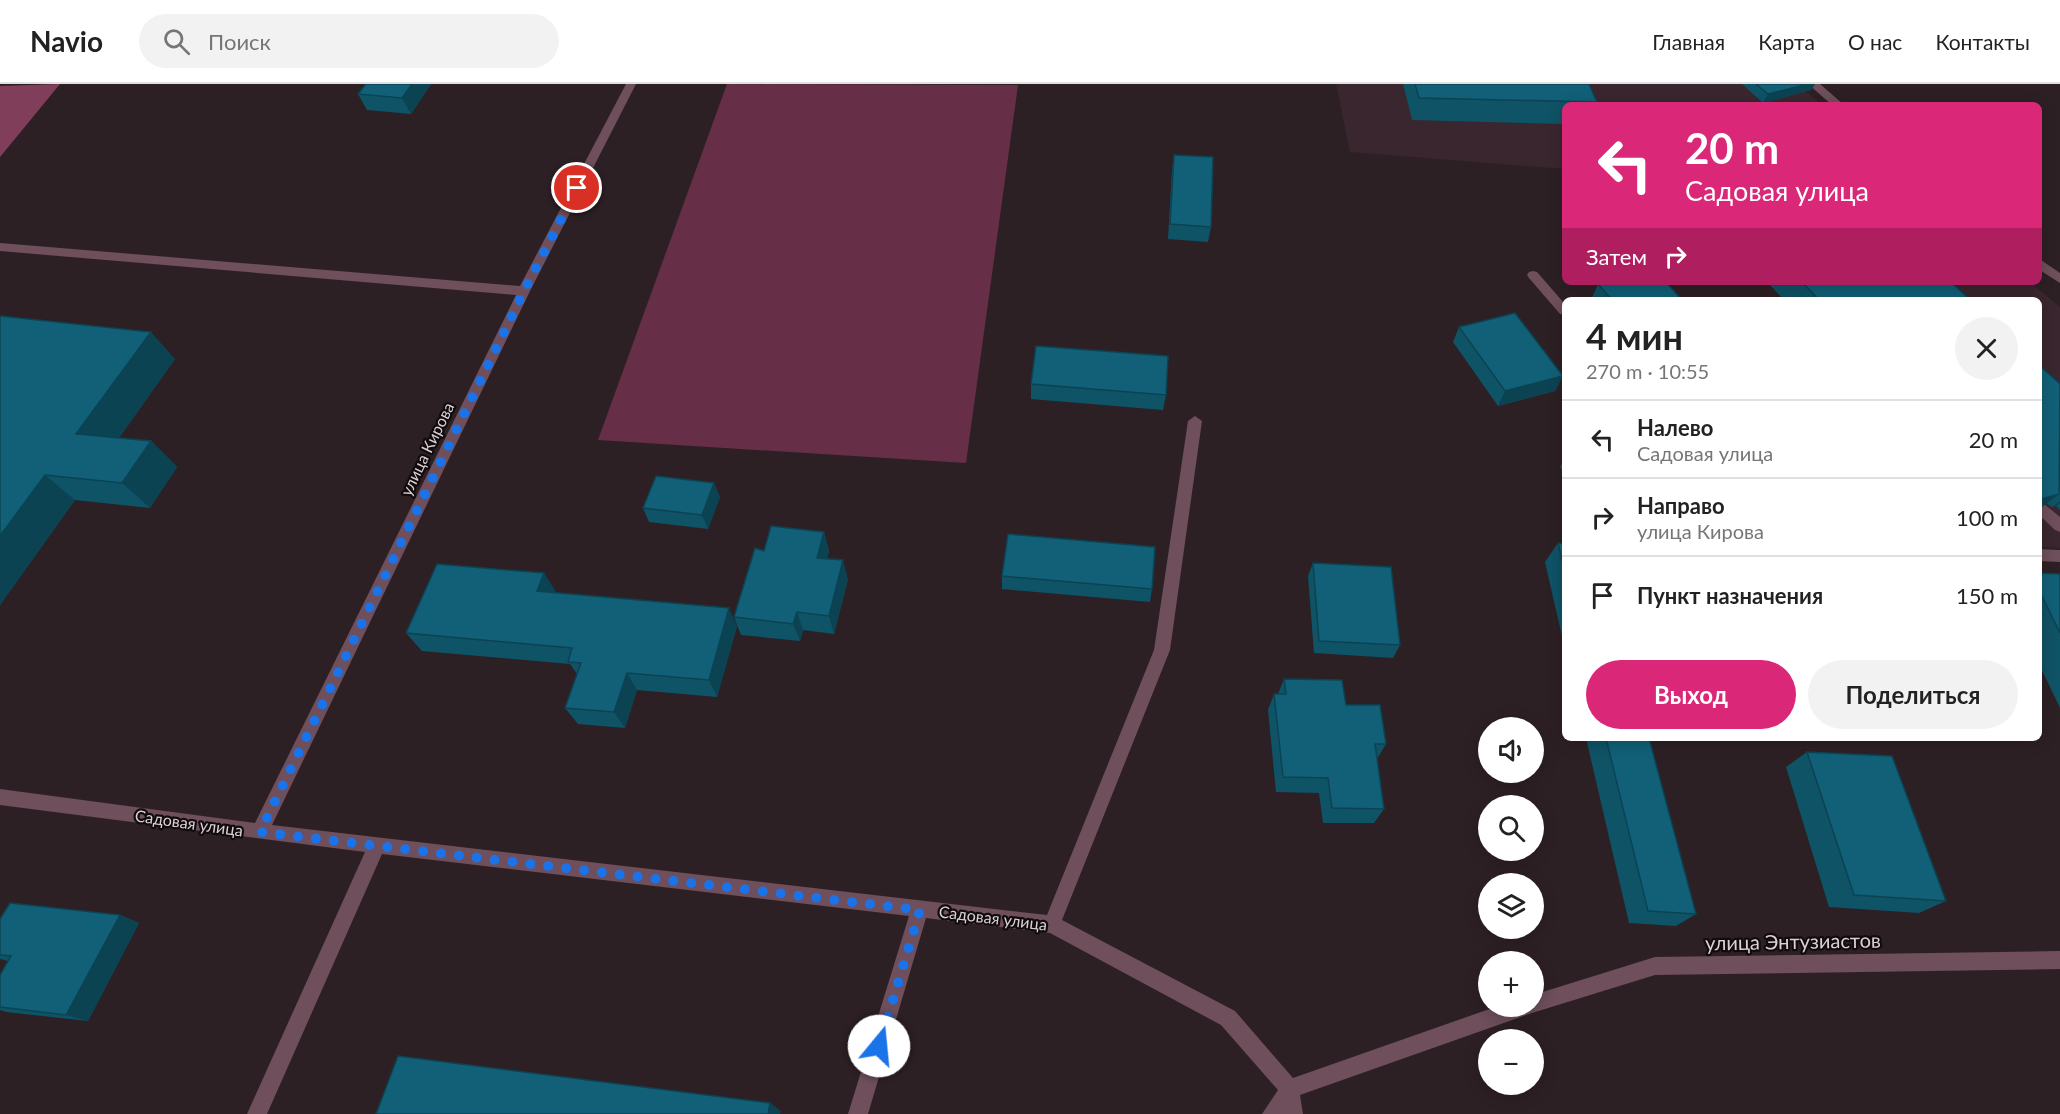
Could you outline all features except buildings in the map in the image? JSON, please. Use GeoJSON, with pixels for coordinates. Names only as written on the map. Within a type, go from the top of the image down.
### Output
{"type":"FeatureCollection","features":[{"type":"Feature","properties":{"kind":"street","name":"улица Кирова"},"geometry":{"type":"LineString","coordinates":[[260,832],[524,291],[631,84]]}},
{"type":"Feature","properties":{"kind":"street"},"geometry":{"type":"LineString","coordinates":[[1813,84],[1835,102]]}},
{"type":"Feature","properties":{"kind":"street"},"geometry":{"type":"LineString","coordinates":[[0,247],[524,291]]}},
{"type":"Feature","properties":{"kind":"street"},"geometry":{"type":"LineString","coordinates":[[2042,265],[2060,279]]}},
{"type":"Feature","properties":{"kind":"street"},"geometry":{"type":"LineString","coordinates":[[1533,275],[1562,309]]}},
{"type":"Feature","properties":{"kind":"street"},"geometry":{"type":"LineString","coordinates":[[1052,924],[1162,650],[1195,421]]}},
{"type":"Feature","properties":{"kind":"street"},"geometry":{"type":"LineString","coordinates":[[2042,509],[2060,526]]}},
{"type":"Feature","properties":{"kind":"street"},"geometry":{"type":"LineString","coordinates":[[2042,555],[2060,556]]}},
{"type":"Feature","properties":{"kind":"street","name":"Садовая улица"},"geometry":{"type":"LineString","coordinates":[[0,797],[260,832],[1052,924],[1228,1018],[1290,1089]]}},
{"type":"Feature","properties":{"kind":"street"},"geometry":{"type":"LineString","coordinates":[[257,1114],[376,846]]}},
{"type":"Feature","properties":{"kind":"street"},"geometry":{"type":"LineString","coordinates":[[858,1114],[920,910]]}},
{"type":"Feature","properties":{"kind":"street","name":"улица Энтузиастов"},"geometry":{"type":"LineString","coordinates":[[1544,1001],[1655,966],[2060,960]]}},
{"type":"Feature","properties":{"kind":"street"},"geometry":{"type":"LineString","coordinates":[[1272,1114],[1290,1089],[1495,1017]]}},
{"type":"Feature","properties":{"kind":"street"},"geometry":{"type":"LineString","coordinates":[[1290,1089],[1293,1114]]}},
{"type":"Feature","properties":{"kind":"shaded area"},"geometry":{"type":"Polygon","coordinates":[[[60,84],[0,157],[0,86],[60,84]]]}},
{"type":"Feature","properties":{"kind":"shaded area"},"geometry":{"type":"Polygon","coordinates":[[[727,84],[1018,85],[966,463],[598,440],[727,84]]]}},
{"type":"Feature","properties":{"kind":"shaded area"},"geometry":{"type":"Polygon","coordinates":[[[1336,84],[1797,84],[1818,102],[1562,102],[1562,169],[1350,152],[1336,84]]]}},
{"type":"Feature","properties":{"kind":"shaded area"},"geometry":{"type":"Polygon","coordinates":[[[1775,285],[2034,285],[2060,307],[2060,548],[2042,547],[2042,297],[1785,297],[1775,285]]]}},
{"type":"Feature","properties":{"kind":"route"},"geometry":{"type":"LineString","coordinates":[[577,188],[524,291],[260,832],[920,910],[879,1046]]}}]}
